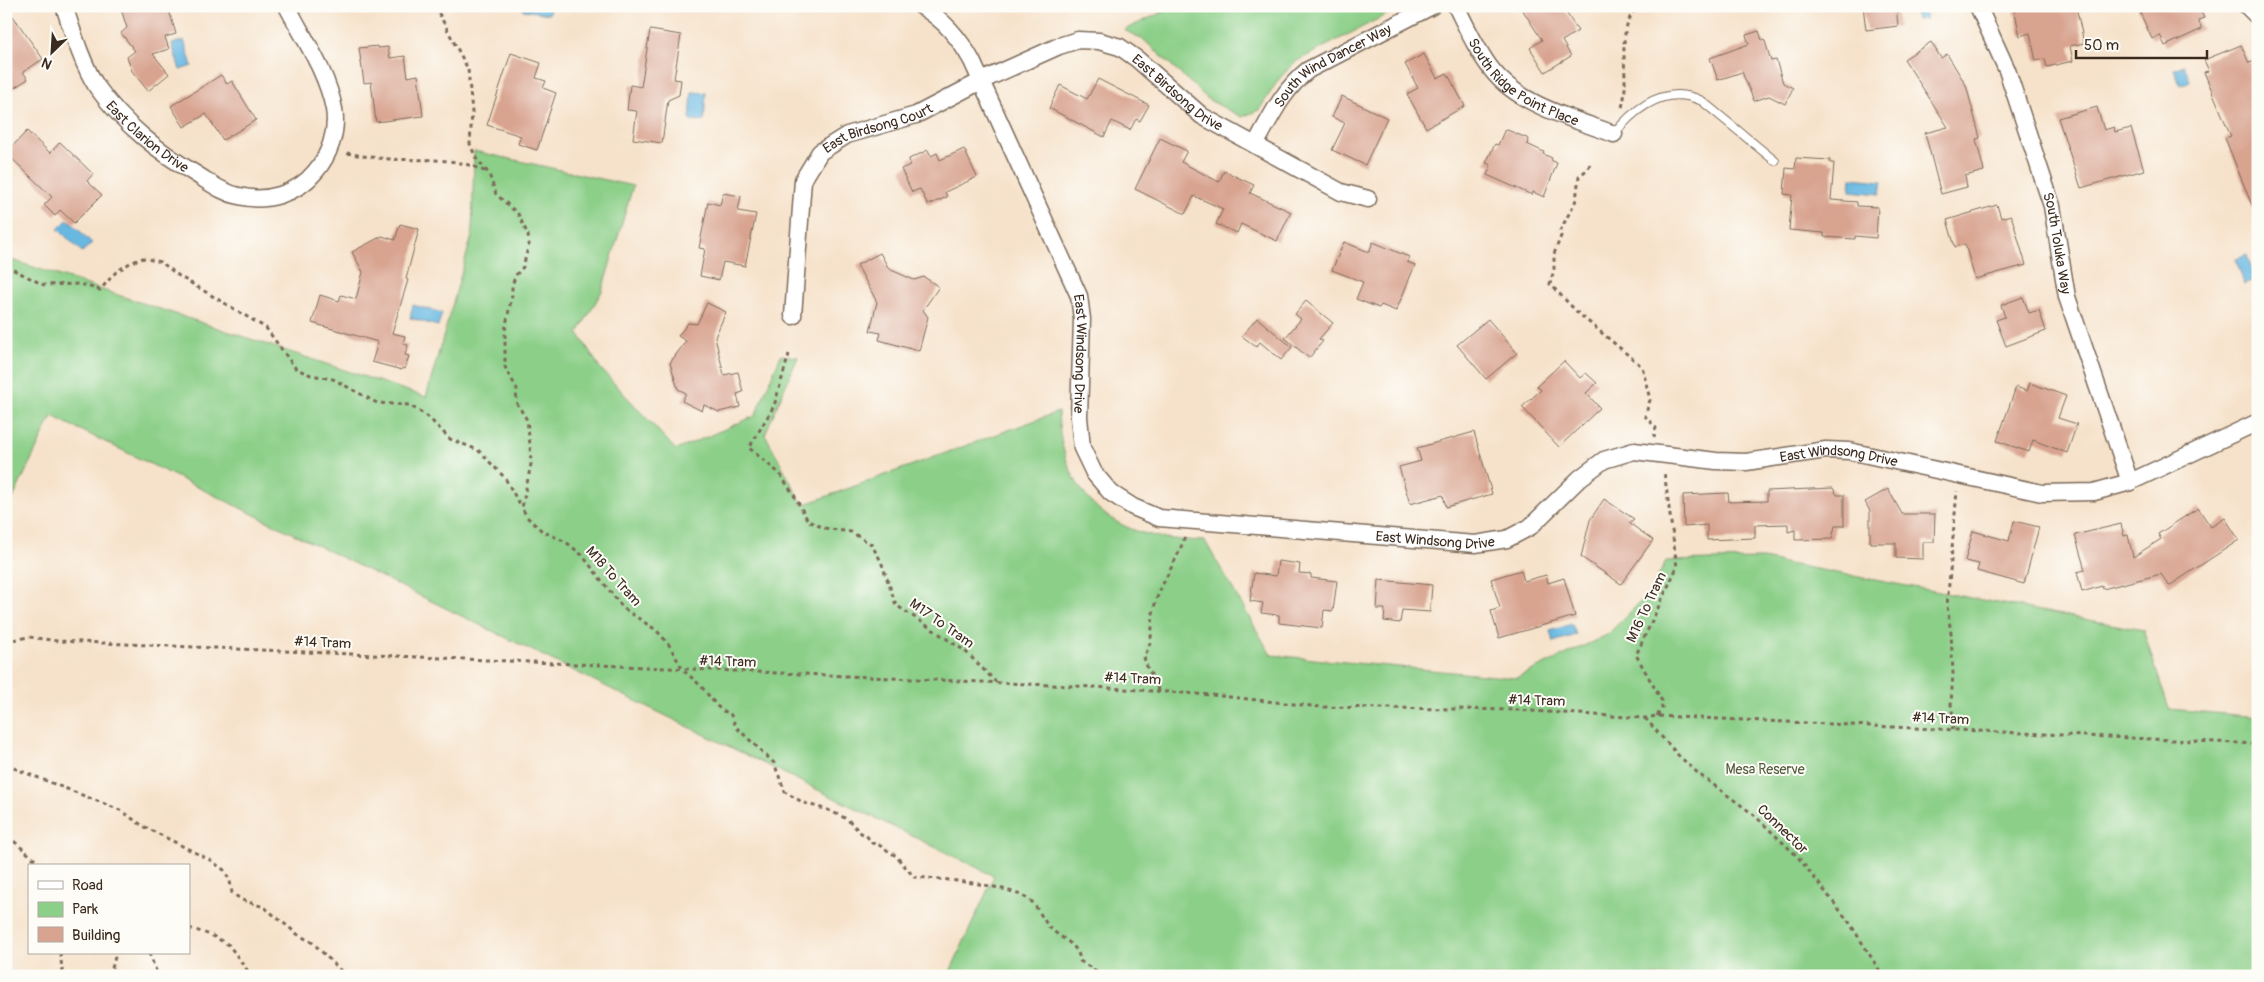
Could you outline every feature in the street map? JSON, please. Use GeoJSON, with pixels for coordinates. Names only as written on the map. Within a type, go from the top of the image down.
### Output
{"type":"FeatureCollection","features":[{"type":"Feature","properties":{"kind":"street","name":"East Clarion Drive"},"geometry":{"type":"LineString","coordinates":[[64,6],[96,85],[125,122],[158,150],[223,191],[240,197],[264,199],[286,193],[309,179],[325,161],[333,137],[334,112],[328,84],[287,6]]}},
{"type":"Feature","properties":{"kind":"street","name":"East Windsong Drive"},"geometry":{"type":"LineString","coordinates":[[921,6],[949,27],[962,43],[1078,296],[1082,319],[1079,417],[1082,448],[1094,473],[1111,493],[1133,507],[1159,518],[1475,544],[1507,539],[1530,527],[1580,478],[1604,460],[1634,451],[1716,461],[1746,462],[1826,450],[1848,451],[2042,493],[2094,492],[2130,482],[2258,422]]}},
{"type":"Feature","properties":{"kind":"street","name":"South Wind Dancer Way"},"geometry":{"type":"LineString","coordinates":[[1255,145],[1280,100],[1292,83],[1308,70],[1432,6]]}},
{"type":"Feature","properties":{"kind":"street","name":"South Ridge Point Place"},"geometry":{"type":"LineString","coordinates":[[1456,6],[1481,54],[1507,86],[1523,98],[1614,134]]}},
{"type":"Feature","properties":{"kind":"street","name":"South Toluka Way"},"geometry":{"type":"LineString","coordinates":[[1978,6],[2007,70],[2052,206],[2067,297],[2130,482]]}},
{"type":"Feature","properties":{"kind":"street"},"geometry":{"type":"LineString","coordinates":[[2247,6],[2258,17]]}},
{"type":"Feature","properties":{"kind":"street","name":"East Birdsong Drive"},"geometry":{"type":"LineString","coordinates":[[981,81],[1058,46],[1078,40],[1099,41],[1120,47],[1137,59],[1202,116],[1341,192],[1368,199]]}},
{"type":"Feature","properties":{"kind":"street","name":"East Birdsong Court"},"geometry":{"type":"LineString","coordinates":[[793,316],[802,180],[820,152],[847,135],[916,115],[981,81]]}},
{"type":"Feature","properties":{"kind":"lane"},"geometry":{"type":"LineString","coordinates":[[1614,134],[1630,115],[1640,108],[1654,101],[1689,95],[1702,101],[1775,161]]}},
{"type":"Feature","properties":{"kind":"path"},"geometry":{"type":"LineString","coordinates":[[435,6],[468,69],[472,112],[470,144],[476,158],[489,174],[496,194],[518,214],[528,235],[529,244],[524,267],[516,275],[512,285],[512,295],[504,330],[506,367],[517,389],[516,402],[527,420],[530,444],[531,464],[522,508]]}},
{"type":"Feature","properties":{"kind":"path"},"geometry":{"type":"LineString","coordinates":[[1614,134],[1625,98],[1622,56],[1624,42],[1630,16],[1638,6]]}},
{"type":"Feature","properties":{"kind":"path"},"geometry":{"type":"LineString","coordinates":[[347,153],[389,159],[429,159],[464,163],[476,166],[489,174]]}},
{"type":"Feature","properties":{"kind":"path"},"geometry":{"type":"LineString","coordinates":[[1590,164],[1588,169],[1579,176],[1576,200],[1560,231],[1561,236],[1554,254],[1554,270],[1550,284],[1578,313],[1643,370],[1650,400],[1644,416],[1656,428],[1654,438]]}},
{"type":"Feature","properties":{"kind":"path","name":"M18 To Tram"},"geometry":{"type":"LineString","coordinates":[[6,266],[44,285],[80,284],[100,290],[116,272],[130,263],[143,258],[161,262],[180,276],[266,328],[296,370],[310,375],[333,379],[377,403],[409,405],[428,416],[450,439],[478,450],[505,478],[522,508],[542,531],[566,542],[582,555],[624,608],[656,630],[668,643],[683,670],[701,686],[717,706],[723,711],[730,713],[736,727],[774,763],[785,792],[804,803],[828,810],[847,819],[861,833],[866,835],[872,843],[880,845],[896,856],[914,876],[996,886],[1032,901],[1037,912],[1045,918],[1049,927],[1071,944],[1080,954],[1080,961],[1104,976]]}},
{"type":"Feature","properties":{"kind":"path","name":"M17 To Tram"},"geometry":{"type":"LineString","coordinates":[[789,354],[774,406],[749,448],[779,473],[808,521],[824,528],[851,532],[871,544],[881,562],[896,605],[965,651],[998,684]]}},
{"type":"Feature","properties":{"kind":"path","name":"M16 To Tram"},"geometry":{"type":"LineString","coordinates":[[1658,716],[1662,708],[1662,701],[1636,655],[1678,567],[1664,471]]}},
{"type":"Feature","properties":{"kind":"path"},"geometry":{"type":"LineString","coordinates":[[1952,730],[1954,723],[1951,704],[1953,673],[1952,633],[1947,606],[1957,491]]}},
{"type":"Feature","properties":{"kind":"path"},"geometry":{"type":"LineString","coordinates":[[1158,691],[1144,656],[1151,641],[1156,603],[1185,535]]}},
{"type":"Feature","properties":{"kind":"path","name":"#14 Tram"},"geometry":{"type":"LineString","coordinates":[[6,641],[29,637],[58,642],[1158,691],[1321,706],[1517,710],[1646,718],[1658,716],[2258,744]]}},
{"type":"Feature","properties":{"kind":"path","name":"Connector"},"geometry":{"type":"LineString","coordinates":[[1646,718],[1678,755],[1700,775],[1753,814],[1798,857],[1849,922],[1883,976]]}},
{"type":"Feature","properties":{"kind":"path"},"geometry":{"type":"LineString","coordinates":[[6,765],[120,810],[143,826],[210,860],[224,870],[230,880],[232,893],[242,900],[264,907],[297,934],[314,943],[346,976]]}},
{"type":"Feature","properties":{"kind":"path"},"geometry":{"type":"LineString","coordinates":[[6,840],[15,842],[40,864]]}},
{"type":"Feature","properties":{"kind":"path"},"geometry":{"type":"LineString","coordinates":[[190,928],[211,935],[229,945],[247,970],[258,976]]}},
{"type":"Feature","properties":{"kind":"path"},"geometry":{"type":"LineString","coordinates":[[60,954],[63,976]]}},
{"type":"Feature","properties":{"kind":"path"},"geometry":{"type":"LineString","coordinates":[[110,976],[116,954]]}},
{"type":"Feature","properties":{"kind":"path"},"geometry":{"type":"LineString","coordinates":[[149,954],[158,976]]}},
{"type":"Feature","properties":{"kind":"path"},"geometry":{"type":"LineString","coordinates":[[1422,976],[1432,972],[1444,976]]}},
{"type":"Feature","properties":{"kind":"green space"},"geometry":{"type":"Polygon","coordinates":[[[1175,6],[1403,6],[1295,62],[1279,79],[1259,110],[1242,117],[1209,100],[1144,40],[1124,30],[1175,6]]]}},
{"type":"Feature","properties":{"kind":"green space","name":"Mesa Reserve"},"geometry":{"type":"Polygon","coordinates":[[[474,151],[633,186],[602,291],[578,333],[600,368],[676,450],[755,416],[781,355],[798,357],[765,434],[803,505],[1058,412],[1060,436],[1066,457],[1074,477],[1084,494],[1098,509],[1115,521],[1136,531],[1165,538],[1205,541],[1271,655],[1516,678],[1607,635],[1650,592],[1666,561],[1762,559],[2143,630],[2169,709],[2258,717],[2258,976],[948,976],[994,876],[52,416],[6,513],[6,258],[426,397],[472,236],[474,151]]]}},
{"type":"Feature","properties":{"kind":"water"},"geometry":{"type":"Polygon","coordinates":[[[524,6],[550,6],[549,14],[523,10],[524,6]]]}},
{"type":"Feature","properties":{"kind":"water"},"geometry":{"type":"Polygon","coordinates":[[[1914,6],[1924,6],[1926,19],[1917,20],[1914,6]]]}},
{"type":"Feature","properties":{"kind":"water"},"geometry":{"type":"Polygon","coordinates":[[[184,40],[192,66],[180,70],[172,44],[184,40]]]}},
{"type":"Feature","properties":{"kind":"water"},"geometry":{"type":"Polygon","coordinates":[[[2184,65],[2190,81],[2180,85],[2174,69],[2184,65]]]}},
{"type":"Feature","properties":{"kind":"water"},"geometry":{"type":"Polygon","coordinates":[[[692,92],[706,93],[704,121],[690,120],[692,92]]]}},
{"type":"Feature","properties":{"kind":"water"},"geometry":{"type":"Polygon","coordinates":[[[1851,178],[1882,181],[1880,194],[1850,191],[1851,178]]]}},
{"type":"Feature","properties":{"kind":"water"},"geometry":{"type":"Polygon","coordinates":[[[68,219],[92,243],[82,252],[58,229],[68,219]]]}},
{"type":"Feature","properties":{"kind":"water"},"geometry":{"type":"Polygon","coordinates":[[[2247,255],[2255,280],[2244,284],[2236,259],[2247,255]]]}},
{"type":"Feature","properties":{"kind":"water"},"geometry":{"type":"Polygon","coordinates":[[[413,305],[442,313],[438,326],[410,318],[413,305]]]}},
{"type":"Feature","properties":{"kind":"water"},"geometry":{"type":"Polygon","coordinates":[[[1572,624],[1576,635],[1553,642],[1550,631],[1572,624]]]}},
{"type":"Feature","properties":{"kind":"building"},"geometry":{"type":"Polygon","coordinates":[[[6,6],[43,59],[23,72],[28,79],[6,93],[6,6]]]}},
{"type":"Feature","properties":{"kind":"building"},"geometry":{"type":"Polygon","coordinates":[[[120,6],[165,6],[169,10],[176,34],[165,37],[169,49],[153,54],[169,74],[148,91],[132,71],[127,57],[135,51],[121,33],[127,28],[120,6]]]}},
{"type":"Feature","properties":{"kind":"building"},"geometry":{"type":"Polygon","coordinates":[[[1520,6],[1562,6],[1578,31],[1562,41],[1571,56],[1545,72],[1530,48],[1542,40],[1520,6]]]}},
{"type":"Feature","properties":{"kind":"building"},"geometry":{"type":"Polygon","coordinates":[[[1863,6],[1896,6],[1898,26],[1866,30],[1863,6]]]}},
{"type":"Feature","properties":{"kind":"building"},"geometry":{"type":"Polygon","coordinates":[[[2022,6],[2076,6],[2084,43],[2070,46],[2073,61],[2047,67],[2045,59],[2036,61],[2030,33],[2020,36],[2014,8],[2022,6]]]}},
{"type":"Feature","properties":{"kind":"building"},"geometry":{"type":"Polygon","coordinates":[[[2137,6],[2198,6],[2204,18],[2198,20],[2202,29],[2165,46],[2160,35],[2152,39],[2137,6]]]}},
{"type":"Feature","properties":{"kind":"building"},"geometry":{"type":"Polygon","coordinates":[[[650,30],[681,35],[674,79],[681,80],[679,95],[668,100],[662,143],[633,139],[637,111],[627,110],[630,85],[641,87],[650,30]]]}},
{"type":"Feature","properties":{"kind":"building"},"geometry":{"type":"Polygon","coordinates":[[[1759,31],[1762,40],[1765,41],[1771,61],[1776,60],[1783,83],[1793,88],[1785,104],[1769,96],[1754,101],[1742,72],[1718,80],[1710,58],[1749,44],[1746,35],[1759,31]]]}},
{"type":"Feature","properties":{"kind":"building"},"geometry":{"type":"Polygon","coordinates":[[[1931,42],[1941,58],[1947,54],[1966,85],[1980,138],[1976,139],[1984,171],[1965,176],[1967,187],[1941,194],[1925,133],[1948,127],[1904,59],[1931,42]]]}},
{"type":"Feature","properties":{"kind":"building"},"geometry":{"type":"Polygon","coordinates":[[[2241,45],[2249,63],[2258,60],[2257,218],[2225,138],[2231,136],[2204,72],[2209,71],[2204,60],[2241,45]]]}},
{"type":"Feature","properties":{"kind":"building"},"geometry":{"type":"Polygon","coordinates":[[[378,46],[378,48],[388,47],[390,58],[405,56],[408,77],[418,75],[423,116],[376,122],[371,82],[364,83],[359,48],[378,46]]]}},
{"type":"Feature","properties":{"kind":"building"},"geometry":{"type":"Polygon","coordinates":[[[511,53],[541,63],[536,78],[546,81],[543,88],[556,93],[537,150],[518,144],[521,136],[487,125],[511,53]]]}},
{"type":"Feature","properties":{"kind":"building"},"geometry":{"type":"Polygon","coordinates":[[[1424,54],[1437,78],[1447,73],[1465,106],[1426,128],[1407,94],[1418,88],[1405,64],[1424,54]]]}},
{"type":"Feature","properties":{"kind":"building"},"geometry":{"type":"Polygon","coordinates":[[[221,75],[227,84],[232,81],[256,120],[223,140],[206,114],[184,127],[171,106],[221,75]]]}},
{"type":"Feature","properties":{"kind":"building"},"geometry":{"type":"Polygon","coordinates":[[[1098,79],[1149,105],[1140,121],[1136,119],[1130,130],[1112,121],[1104,137],[1049,108],[1060,85],[1087,99],[1098,79]]]}},
{"type":"Feature","properties":{"kind":"building"},"geometry":{"type":"Polygon","coordinates":[[[1342,96],[1387,118],[1365,165],[1332,150],[1345,123],[1332,117],[1342,96]]]}},
{"type":"Feature","properties":{"kind":"building"},"geometry":{"type":"Polygon","coordinates":[[[2097,107],[2104,130],[2114,127],[2115,132],[2131,128],[2144,170],[2081,188],[2058,118],[2097,107]]]}},
{"type":"Feature","properties":{"kind":"building"},"geometry":{"type":"Polygon","coordinates":[[[1505,129],[1529,139],[1527,144],[1544,152],[1543,154],[1552,158],[1551,160],[1557,163],[1544,197],[1533,192],[1532,195],[1487,175],[1491,165],[1486,163],[1495,144],[1498,145],[1505,129]]]}},
{"type":"Feature","properties":{"kind":"building"},"geometry":{"type":"Polygon","coordinates":[[[27,131],[50,153],[60,142],[93,174],[87,181],[102,195],[74,223],[60,210],[55,216],[44,205],[52,197],[6,153],[27,131]]]}},
{"type":"Feature","properties":{"kind":"building"},"geometry":{"type":"Polygon","coordinates":[[[1160,138],[1187,151],[1181,162],[1219,182],[1224,171],[1254,185],[1250,193],[1291,212],[1277,241],[1241,224],[1237,233],[1216,224],[1223,209],[1194,196],[1185,214],[1135,189],[1160,138]]]}},
{"type":"Feature","properties":{"kind":"building"},"geometry":{"type":"Polygon","coordinates":[[[964,149],[977,177],[945,192],[947,197],[928,205],[920,189],[912,192],[901,169],[910,165],[909,159],[928,150],[931,156],[937,153],[940,160],[964,149]]]}},
{"type":"Feature","properties":{"kind":"building"},"geometry":{"type":"Polygon","coordinates":[[[1796,158],[1830,160],[1830,163],[1834,163],[1831,200],[1857,202],[1857,206],[1878,207],[1876,238],[1855,236],[1855,239],[1824,237],[1824,233],[1789,230],[1792,195],[1784,194],[1786,168],[1795,169],[1796,158]]]}},
{"type":"Feature","properties":{"kind":"building"},"geometry":{"type":"Polygon","coordinates":[[[723,193],[741,196],[738,211],[756,214],[745,266],[723,262],[719,280],[700,276],[705,249],[699,248],[708,202],[720,205],[723,193]]]}},
{"type":"Feature","properties":{"kind":"building"},"geometry":{"type":"Polygon","coordinates":[[[1997,205],[2001,218],[2011,215],[2026,265],[1975,279],[1965,244],[1955,247],[1947,220],[1997,205]]]}},
{"type":"Feature","properties":{"kind":"building"},"geometry":{"type":"Polygon","coordinates":[[[400,224],[419,229],[406,279],[408,280],[392,333],[405,336],[403,343],[408,345],[405,355],[409,356],[405,369],[402,368],[402,370],[372,362],[378,342],[312,323],[320,295],[339,301],[341,295],[356,299],[363,272],[352,252],[382,236],[395,240],[400,224]]]}},
{"type":"Feature","properties":{"kind":"building"},"geometry":{"type":"Polygon","coordinates":[[[1344,242],[1369,252],[1373,242],[1409,257],[1407,262],[1415,265],[1396,311],[1381,305],[1379,308],[1356,299],[1363,282],[1332,270],[1344,242]]]}},
{"type":"Feature","properties":{"kind":"building"},"geometry":{"type":"Polygon","coordinates":[[[880,253],[889,269],[914,280],[924,277],[939,287],[923,310],[928,317],[919,351],[879,340],[881,333],[870,331],[877,302],[857,265],[880,253]]]}},
{"type":"Feature","properties":{"kind":"building"},"geometry":{"type":"Polygon","coordinates":[[[2023,297],[2029,313],[2039,310],[2046,331],[2006,346],[1996,320],[2005,317],[2001,305],[2023,297]]]}},
{"type":"Feature","properties":{"kind":"building"},"geometry":{"type":"Polygon","coordinates":[[[1306,301],[1333,323],[1319,339],[1323,341],[1309,358],[1285,338],[1301,319],[1295,314],[1306,301]]]}},
{"type":"Feature","properties":{"kind":"building"},"geometry":{"type":"Polygon","coordinates":[[[707,303],[726,312],[715,337],[724,375],[738,372],[743,392],[737,394],[740,407],[719,412],[704,405],[702,411],[682,401],[686,393],[678,389],[670,363],[686,341],[678,336],[688,323],[697,324],[707,303]]]}},
{"type":"Feature","properties":{"kind":"building"},"geometry":{"type":"Polygon","coordinates":[[[1257,318],[1292,347],[1281,360],[1260,342],[1256,347],[1242,336],[1257,318]]]}},
{"type":"Feature","properties":{"kind":"building"},"geometry":{"type":"Polygon","coordinates":[[[1488,319],[1517,353],[1486,379],[1457,345],[1488,319]]]}},
{"type":"Feature","properties":{"kind":"building"},"geometry":{"type":"Polygon","coordinates":[[[1564,361],[1580,378],[1586,373],[1597,383],[1586,393],[1600,408],[1559,447],[1522,407],[1541,390],[1537,386],[1564,361]]]}},
{"type":"Feature","properties":{"kind":"building"},"geometry":{"type":"Polygon","coordinates":[[[2030,383],[2066,396],[2058,418],[2077,424],[2067,453],[2033,440],[2029,452],[1997,441],[2016,387],[2027,391],[2030,383]]]}},
{"type":"Feature","properties":{"kind":"building"},"geometry":{"type":"Polygon","coordinates":[[[1474,432],[1492,494],[1446,507],[1443,495],[1410,504],[1399,467],[1421,461],[1417,448],[1474,432]]]}},
{"type":"Feature","properties":{"kind":"building"},"geometry":{"type":"Polygon","coordinates":[[[1833,488],[1837,495],[1844,495],[1844,526],[1835,526],[1832,539],[1795,540],[1795,530],[1788,532],[1788,524],[1755,525],[1755,538],[1707,540],[1707,525],[1684,527],[1683,495],[1728,493],[1729,502],[1767,501],[1767,491],[1833,488]]]}},
{"type":"Feature","properties":{"kind":"building"},"geometry":{"type":"Polygon","coordinates":[[[1888,489],[1902,514],[1935,514],[1934,542],[1923,542],[1923,559],[1896,558],[1896,543],[1870,543],[1870,511],[1865,502],[1888,489]]]}},
{"type":"Feature","properties":{"kind":"building"},"geometry":{"type":"Polygon","coordinates":[[[1604,499],[1634,519],[1629,523],[1653,540],[1621,584],[1581,557],[1590,520],[1604,499]]]}},
{"type":"Feature","properties":{"kind":"building"},"geometry":{"type":"Polygon","coordinates":[[[2198,508],[2211,527],[2225,518],[2239,540],[2169,586],[2161,574],[2103,589],[2102,586],[2082,592],[2077,572],[2085,570],[2075,535],[2121,524],[2124,536],[2128,535],[2133,557],[2161,539],[2158,534],[2198,508]]]}},
{"type":"Feature","properties":{"kind":"building"},"geometry":{"type":"Polygon","coordinates":[[[2014,521],[2039,527],[2024,584],[1977,571],[1979,564],[1965,561],[1973,531],[2009,541],[2014,521]]]}},
{"type":"Feature","properties":{"kind":"building"},"geometry":{"type":"Polygon","coordinates":[[[1278,561],[1300,564],[1299,573],[1311,574],[1311,578],[1337,581],[1333,611],[1324,610],[1322,628],[1279,623],[1279,615],[1261,613],[1263,603],[1250,601],[1254,573],[1276,576],[1278,561]]]}},
{"type":"Feature","properties":{"kind":"building"},"geometry":{"type":"Polygon","coordinates":[[[1521,570],[1524,581],[1546,575],[1548,583],[1564,578],[1575,616],[1499,638],[1491,611],[1500,608],[1491,579],[1521,570]]]}},
{"type":"Feature","properties":{"kind":"building"},"geometry":{"type":"Polygon","coordinates":[[[1379,580],[1432,585],[1430,612],[1402,610],[1400,623],[1384,621],[1385,609],[1377,609],[1379,580]]]}}]}
